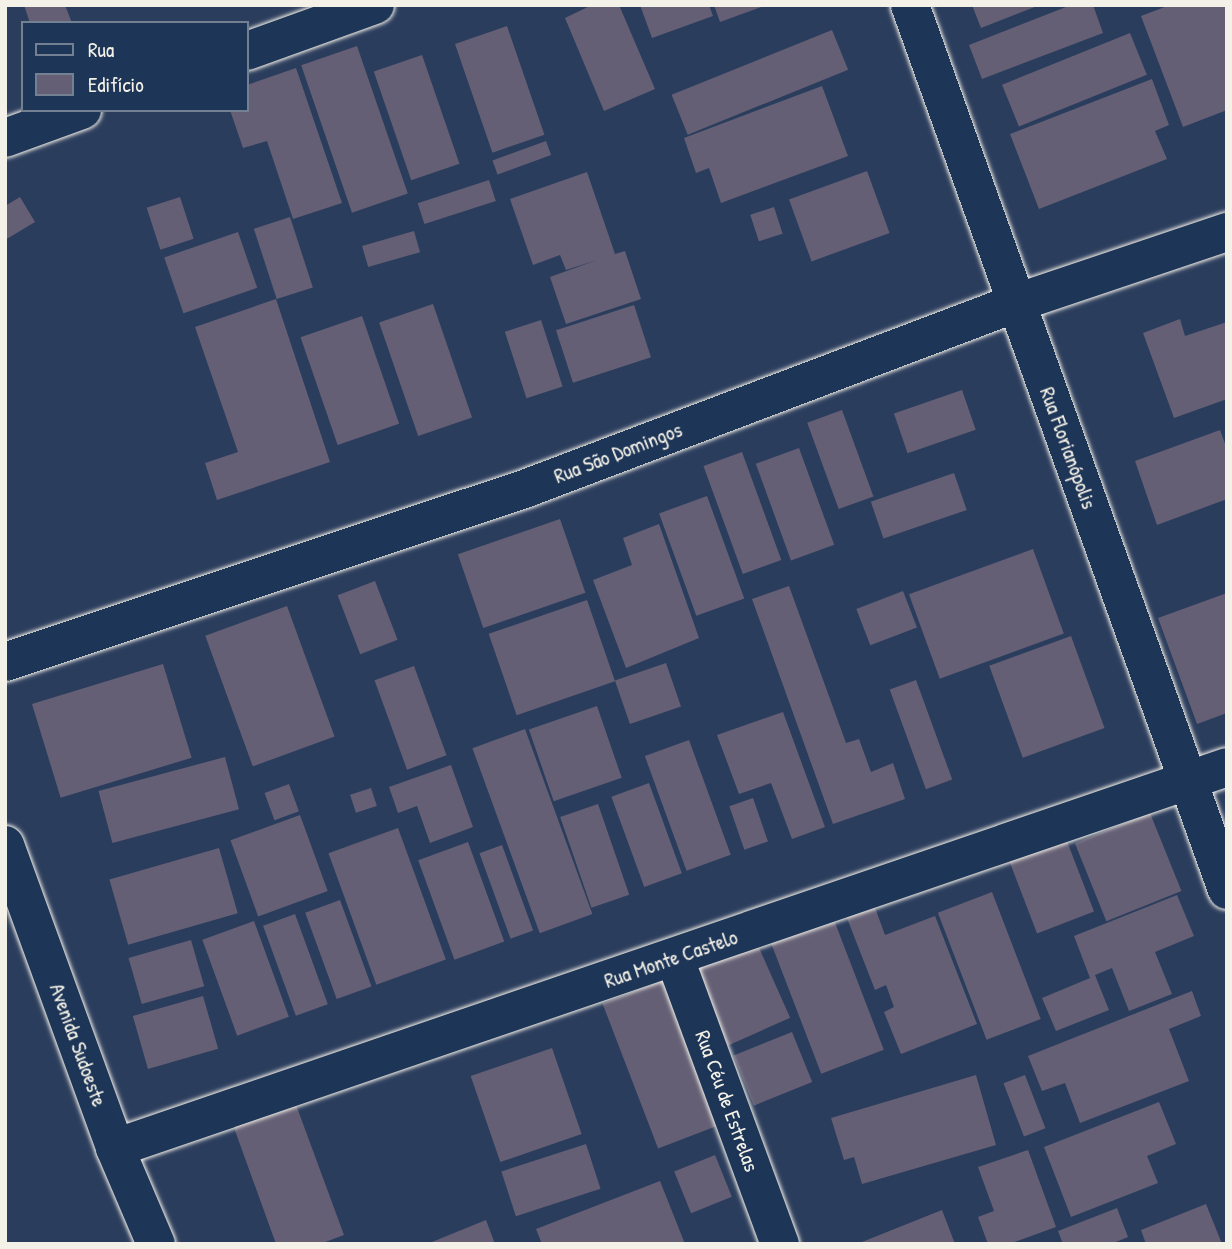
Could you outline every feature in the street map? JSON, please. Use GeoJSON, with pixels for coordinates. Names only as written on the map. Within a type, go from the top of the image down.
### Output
{"type":"FeatureCollection","features":[{"type":"Feature","properties":{"kind":"street"},"geometry":{"type":"LineString","coordinates":[[248,51],[375,5]]}},
{"type":"Feature","properties":{"kind":"street","name":"Rua Florianópolis"},"geometry":{"type":"LineString","coordinates":[[910,5],[1227,890]]}},
{"type":"Feature","properties":{"kind":"street"},"geometry":{"type":"LineString","coordinates":[[5,138],[76,112]]}},
{"type":"Feature","properties":{"kind":"street","name":"Rua São Domingos"},"geometry":{"type":"LineString","coordinates":[[5,662],[527,488],[1016,303],[1227,232]]}},
{"type":"Feature","properties":{"kind":"street","name":"Rua Monte Castelo"},"geometry":{"type":"LineString","coordinates":[[115,1148],[675,959],[1227,768]]}},
{"type":"Feature","properties":{"kind":"street","name":"Avenida Sudoeste"},"geometry":{"type":"LineString","coordinates":[[5,845],[115,1148],[154,1243]]}},
{"type":"Feature","properties":{"kind":"street","name":"Rua Céu de Estrelas"},"geometry":{"type":"LineString","coordinates":[[675,959],[780,1244]]}},
{"type":"Feature","properties":{"kind":"building"},"geometry":{"type":"Polygon","coordinates":[[[24,5],[65,5],[71,21],[29,21],[24,5]]]}},
{"type":"Feature","properties":{"kind":"building"},"geometry":{"type":"Polygon","coordinates":[[[592,5],[619,5],[655,89],[604,111],[565,18],[592,5]]]}},
{"type":"Feature","properties":{"kind":"building"},"geometry":{"type":"Polygon","coordinates":[[[640,5],[709,5],[713,16],[652,38],[640,5]]]}},
{"type":"Feature","properties":{"kind":"building"},"geometry":{"type":"Polygon","coordinates":[[[714,5],[764,5],[764,6],[720,22],[714,5]]]}},
{"type":"Feature","properties":{"kind":"building"},"geometry":{"type":"Polygon","coordinates":[[[972,5],[1040,5],[981,28],[972,5]]]}},
{"type":"Feature","properties":{"kind":"building"},"geometry":{"type":"Polygon","coordinates":[[[1071,5],[1093,5],[1103,33],[982,79],[969,45],[1071,5]]]}},
{"type":"Feature","properties":{"kind":"building"},"geometry":{"type":"Polygon","coordinates":[[[1170,5],[1227,5],[1227,110],[1183,127],[1141,16],[1170,5]]]}},
{"type":"Feature","properties":{"kind":"building"},"geometry":{"type":"Polygon","coordinates":[[[507,26],[544,135],[492,153],[455,44],[507,26]]]}},
{"type":"Feature","properties":{"kind":"building"},"geometry":{"type":"Polygon","coordinates":[[[832,30],[848,70],[688,135],[672,95],[832,30]]]}},
{"type":"Feature","properties":{"kind":"building"},"geometry":{"type":"Polygon","coordinates":[[[1130,33],[1147,75],[1019,126],[1002,85],[1130,33]]]}},
{"type":"Feature","properties":{"kind":"building"},"geometry":{"type":"Polygon","coordinates":[[[357,46],[408,194],[352,213],[301,65],[357,46]]]}},
{"type":"Feature","properties":{"kind":"building"},"geometry":{"type":"Polygon","coordinates":[[[422,55],[459,164],[411,180],[374,72],[422,55]]]}},
{"type":"Feature","properties":{"kind":"building"},"geometry":{"type":"Polygon","coordinates":[[[296,68],[342,203],[293,219],[267,141],[243,148],[231,112],[248,112],[248,85],[296,68]]]}},
{"type":"Feature","properties":{"kind":"building"},"geometry":{"type":"Polygon","coordinates":[[[1152,79],[1169,125],[1155,131],[1167,159],[1039,209],[1010,134],[1152,79]]]}},
{"type":"Feature","properties":{"kind":"building"},"geometry":{"type":"Polygon","coordinates":[[[822,86],[848,156],[721,203],[709,168],[696,173],[684,138],[822,86]]]}},
{"type":"Feature","properties":{"kind":"building"},"geometry":{"type":"Polygon","coordinates":[[[546,141],[551,155],[498,175],[492,160],[546,141]]]}},
{"type":"Feature","properties":{"kind":"building"},"geometry":{"type":"Polygon","coordinates":[[[867,171],[890,233],[812,261],[789,199],[867,171]]]}},
{"type":"Feature","properties":{"kind":"building"},"geometry":{"type":"Polygon","coordinates":[[[587,172],[615,254],[625,251],[641,299],[566,324],[550,277],[597,260],[566,270],[560,255],[533,265],[510,199],[587,172]]]}},
{"type":"Feature","properties":{"kind":"building"},"geometry":{"type":"Polygon","coordinates":[[[489,180],[496,201],[424,224],[418,203],[489,180]]]}},
{"type":"Feature","properties":{"kind":"building"},"geometry":{"type":"Polygon","coordinates":[[[20,197],[35,222],[5,240],[5,206],[20,197]]]}},
{"type":"Feature","properties":{"kind":"building"},"geometry":{"type":"Polygon","coordinates":[[[180,197],[194,239],[160,250],[147,208],[180,197]]]}},
{"type":"Feature","properties":{"kind":"building"},"geometry":{"type":"Polygon","coordinates":[[[774,207],[783,234],[759,241],[750,215],[774,207]]]}},
{"type":"Feature","properties":{"kind":"building"},"geometry":{"type":"Polygon","coordinates":[[[290,217],[313,287],[277,299],[254,229],[290,217]]]}},
{"type":"Feature","properties":{"kind":"building"},"geometry":{"type":"Polygon","coordinates":[[[414,231],[420,252],[368,267],[362,246],[414,231]]]}},
{"type":"Feature","properties":{"kind":"building"},"geometry":{"type":"Polygon","coordinates":[[[238,232],[257,288],[183,313],[164,257],[238,232]]]}},
{"type":"Feature","properties":{"kind":"building"},"geometry":{"type":"Polygon","coordinates":[[[276,299],[330,462],[217,500],[205,463],[238,452],[195,327],[276,299]]]}},
{"type":"Feature","properties":{"kind":"building"},"geometry":{"type":"Polygon","coordinates":[[[433,304],[472,417],[418,436],[379,323],[433,304]]]}},
{"type":"Feature","properties":{"kind":"building"},"geometry":{"type":"Polygon","coordinates":[[[634,305],[651,357],[573,383],[556,330],[634,305]]]}},
{"type":"Feature","properties":{"kind":"building"},"geometry":{"type":"Polygon","coordinates":[[[362,316],[399,424],[338,445],[301,337],[362,316]]]}},
{"type":"Feature","properties":{"kind":"building"},"geometry":{"type":"Polygon","coordinates":[[[1180,319],[1185,336],[1227,322],[1227,399],[1174,418],[1143,333],[1180,319]]]}},
{"type":"Feature","properties":{"kind":"building"},"geometry":{"type":"Polygon","coordinates":[[[541,320],[563,387],[526,398],[505,332],[541,320]]]}},
{"type":"Feature","properties":{"kind":"building"},"geometry":{"type":"Polygon","coordinates":[[[962,390],[976,430],[908,453],[894,413],[962,390]]]}},
{"type":"Feature","properties":{"kind":"building"},"geometry":{"type":"Polygon","coordinates":[[[842,410],[873,496],[839,509],[807,423],[842,410]]]}},
{"type":"Feature","properties":{"kind":"building"},"geometry":{"type":"Polygon","coordinates":[[[1220,430],[1227,449],[1227,499],[1157,525],[1135,461],[1220,430]]]}},
{"type":"Feature","properties":{"kind":"building"},"geometry":{"type":"Polygon","coordinates":[[[799,448],[834,545],[791,561],[756,464],[799,448]]]}},
{"type":"Feature","properties":{"kind":"building"},"geometry":{"type":"Polygon","coordinates":[[[742,452],[781,560],[743,574],[703,466],[742,452]]]}},
{"type":"Feature","properties":{"kind":"building"},"geometry":{"type":"Polygon","coordinates":[[[954,473],[967,510],[883,539],[871,502],[954,473]]]}},
{"type":"Feature","properties":{"kind":"building"},"geometry":{"type":"Polygon","coordinates":[[[707,496],[744,598],[696,616],[659,513],[707,496]]]}},
{"type":"Feature","properties":{"kind":"building"},"geometry":{"type":"Polygon","coordinates":[[[560,519],[585,593],[483,628],[458,554],[560,519]]]}},
{"type":"Feature","properties":{"kind":"building"},"geometry":{"type":"Polygon","coordinates":[[[659,524],[699,638],[626,668],[593,580],[632,565],[623,538],[659,524]]]}},
{"type":"Feature","properties":{"kind":"building"},"geometry":{"type":"Polygon","coordinates":[[[1033,549],[1064,634],[940,679],[909,594],[1033,549]]]}},
{"type":"Feature","properties":{"kind":"building"},"geometry":{"type":"Polygon","coordinates":[[[375,581],[398,640],[360,654],[338,595],[375,581]]]}},
{"type":"Feature","properties":{"kind":"building"},"geometry":{"type":"Polygon","coordinates":[[[789,586],[846,743],[859,739],[871,772],[893,763],[905,799],[833,824],[752,599],[789,586]]]}},
{"type":"Feature","properties":{"kind":"building"},"geometry":{"type":"Polygon","coordinates":[[[903,591],[917,627],[870,645],[856,609],[903,591]]]}},
{"type":"Feature","properties":{"kind":"building"},"geometry":{"type":"Polygon","coordinates":[[[1227,593],[1227,713],[1197,724],[1158,618],[1227,593]]]}},
{"type":"Feature","properties":{"kind":"building"},"geometry":{"type":"Polygon","coordinates":[[[587,600],[615,681],[517,715],[489,634],[587,600]]]}},
{"type":"Feature","properties":{"kind":"building"},"geometry":{"type":"Polygon","coordinates":[[[287,606],[335,737],[253,766],[205,636],[287,606]]]}},
{"type":"Feature","properties":{"kind":"building"},"geometry":{"type":"Polygon","coordinates":[[[1071,636],[1105,728],[1023,758],[989,666],[1071,636]]]}},
{"type":"Feature","properties":{"kind":"building"},"geometry":{"type":"Polygon","coordinates":[[[666,663],[681,706],[630,724],[615,681],[666,663]]]}},
{"type":"Feature","properties":{"kind":"building"},"geometry":{"type":"Polygon","coordinates":[[[163,664],[192,758],[61,798],[32,704],[163,664]]]}},
{"type":"Feature","properties":{"kind":"building"},"geometry":{"type":"Polygon","coordinates":[[[414,666],[446,755],[407,770],[375,680],[414,666]]]}},
{"type":"Feature","properties":{"kind":"building"},"geometry":{"type":"Polygon","coordinates":[[[916,680],[952,780],[926,789],[890,690],[916,680]]]}},
{"type":"Feature","properties":{"kind":"building"},"geometry":{"type":"Polygon","coordinates":[[[597,706],[622,778],[554,801],[529,729],[597,706]]]}},
{"type":"Feature","properties":{"kind":"building"},"geometry":{"type":"Polygon","coordinates":[[[783,712],[825,827],[792,839],[771,783],[739,794],[717,735],[783,712]]]}},
{"type":"Feature","properties":{"kind":"building"},"geometry":{"type":"Polygon","coordinates":[[[525,729],[592,914],[540,933],[472,748],[525,729]]]}},
{"type":"Feature","properties":{"kind":"building"},"geometry":{"type":"Polygon","coordinates":[[[689,740],[731,855],[687,871],[645,756],[689,740]]]}},
{"type":"Feature","properties":{"kind":"building"},"geometry":{"type":"Polygon","coordinates":[[[225,757],[239,809],[112,843],[98,791],[225,757]]]}},
{"type":"Feature","properties":{"kind":"building"},"geometry":{"type":"Polygon","coordinates":[[[451,765],[473,827],[430,843],[417,806],[398,813],[389,787],[451,765]]]}},
{"type":"Feature","properties":{"kind":"building"},"geometry":{"type":"Polygon","coordinates":[[[649,783],[682,873],[644,887],[611,797],[649,783]]]}},
{"type":"Feature","properties":{"kind":"building"},"geometry":{"type":"Polygon","coordinates":[[[289,784],[299,811],[274,820],[265,793],[289,784]]]}},
{"type":"Feature","properties":{"kind":"building"},"geometry":{"type":"Polygon","coordinates":[[[371,788],[377,806],[356,813],[350,795],[371,788]]]}},
{"type":"Feature","properties":{"kind":"building"},"geometry":{"type":"Polygon","coordinates":[[[753,798],[768,841],[744,850],[729,806],[753,798]]]}},
{"type":"Feature","properties":{"kind":"building"},"geometry":{"type":"Polygon","coordinates":[[[598,804],[629,895],[591,908],[560,817],[598,804]]]}},
{"type":"Feature","properties":{"kind":"building"},"geometry":{"type":"Polygon","coordinates":[[[1150,813],[1181,891],[1106,921],[1075,843],[1150,813]]]}},
{"type":"Feature","properties":{"kind":"building"},"geometry":{"type":"Polygon","coordinates":[[[300,815],[328,891],[258,916],[230,840],[300,815]]]}},
{"type":"Feature","properties":{"kind":"building"},"geometry":{"type":"Polygon","coordinates":[[[398,828],[446,960],[376,985],[328,853],[398,828]]]}},
{"type":"Feature","properties":{"kind":"building"},"geometry":{"type":"Polygon","coordinates":[[[1065,836],[1094,912],[1037,933],[1008,858],[1065,836]]]}},
{"type":"Feature","properties":{"kind":"building"},"geometry":{"type":"Polygon","coordinates":[[[468,842],[504,942],[454,960],[418,860],[468,842]]]}},
{"type":"Feature","properties":{"kind":"building"},"geometry":{"type":"Polygon","coordinates":[[[502,845],[533,931],[511,939],[479,853],[502,845]]]}},
{"type":"Feature","properties":{"kind":"building"},"geometry":{"type":"Polygon","coordinates":[[[219,848],[238,913],[128,945],[109,879],[219,848]]]}},
{"type":"Feature","properties":{"kind":"building"},"geometry":{"type":"Polygon","coordinates":[[[992,892],[1041,1019],[987,1040],[938,913],[992,892]]]}},
{"type":"Feature","properties":{"kind":"building"},"geometry":{"type":"Polygon","coordinates":[[[1177,895],[1194,936],[1155,952],[1172,994],[1129,1011],[1112,968],[1095,975],[1109,1010],[1056,1031],[1042,998],[1090,978],[1074,936],[1177,895]]]}},
{"type":"Feature","properties":{"kind":"building"},"geometry":{"type":"Polygon","coordinates":[[[340,900],[371,986],[337,999],[305,913],[340,900]]]}},
{"type":"Feature","properties":{"kind":"building"},"geometry":{"type":"Polygon","coordinates":[[[873,902],[885,935],[935,916],[977,1024],[901,1054],[884,1012],[894,1007],[886,985],[875,990],[845,913],[873,902]]]}},
{"type":"Feature","properties":{"kind":"building"},"geometry":{"type":"Polygon","coordinates":[[[295,914],[328,1004],[296,1016],[263,926],[295,914]]]}},
{"type":"Feature","properties":{"kind":"building"},"geometry":{"type":"Polygon","coordinates":[[[834,920],[884,1050],[821,1074],[771,944],[834,920]]]}},
{"type":"Feature","properties":{"kind":"building"},"geometry":{"type":"Polygon","coordinates":[[[254,921],[289,1017],[237,1036],[202,940],[254,921]]]}},
{"type":"Feature","properties":{"kind":"building"},"geometry":{"type":"Polygon","coordinates":[[[191,940],[204,986],[142,1004],[129,958],[191,940]]]}},
{"type":"Feature","properties":{"kind":"building"},"geometry":{"type":"Polygon","coordinates":[[[756,941],[790,1018],[728,1045],[694,969],[756,941]]]}},
{"type":"Feature","properties":{"kind":"building"},"geometry":{"type":"Polygon","coordinates":[[[667,979],[723,1124],[658,1148],[603,1004],[667,979]]]}},
{"type":"Feature","properties":{"kind":"building"},"geometry":{"type":"Polygon","coordinates":[[[1192,991],[1201,1016],[1169,1029],[1189,1081],[1080,1123],[1065,1083],[1042,1091],[1028,1056],[1192,991]]]}},
{"type":"Feature","properties":{"kind":"building"},"geometry":{"type":"Polygon","coordinates":[[[203,996],[218,1049],[148,1069],[133,1016],[203,996]]]}},
{"type":"Feature","properties":{"kind":"building"},"geometry":{"type":"Polygon","coordinates":[[[792,1032],[812,1082],[754,1106],[734,1056],[792,1032]]]}},
{"type":"Feature","properties":{"kind":"building"},"geometry":{"type":"Polygon","coordinates":[[[552,1048],[582,1134],[500,1162],[471,1076],[552,1048]]]}},
{"type":"Feature","properties":{"kind":"building"},"geometry":{"type":"Polygon","coordinates":[[[976,1075],[996,1145],[862,1184],[854,1157],[844,1160],[831,1118],[976,1075]]]}},
{"type":"Feature","properties":{"kind":"building"},"geometry":{"type":"Polygon","coordinates":[[[1025,1075],[1045,1128],[1024,1136],[1004,1083],[1025,1075]]]}},
{"type":"Feature","properties":{"kind":"building"},"geometry":{"type":"Polygon","coordinates":[[[295,1102],[344,1235],[320,1244],[276,1244],[233,1125],[295,1102]]]}},
{"type":"Feature","properties":{"kind":"building"},"geometry":{"type":"Polygon","coordinates":[[[1159,1102],[1176,1144],[1147,1156],[1158,1183],[1071,1217],[1044,1147],[1159,1102]]]}},
{"type":"Feature","properties":{"kind":"building"},"geometry":{"type":"Polygon","coordinates":[[[586,1144],[601,1189],[516,1216],[501,1172],[586,1144]]]}},
{"type":"Feature","properties":{"kind":"building"},"geometry":{"type":"Polygon","coordinates":[[[1028,1150],[1056,1227],[1009,1244],[988,1244],[978,1217],[994,1211],[978,1167],[1028,1150]]]}},
{"type":"Feature","properties":{"kind":"building"},"geometry":{"type":"Polygon","coordinates":[[[715,1155],[732,1197],[691,1213],[674,1171],[715,1155]]]}},
{"type":"Feature","properties":{"kind":"building"},"geometry":{"type":"Polygon","coordinates":[[[660,1181],[685,1244],[542,1244],[536,1229],[660,1181]]]}},
{"type":"Feature","properties":{"kind":"building"},"geometry":{"type":"Polygon","coordinates":[[[1206,1204],[1222,1244],[1146,1244],[1141,1230],[1206,1204]]]}},
{"type":"Feature","properties":{"kind":"building"},"geometry":{"type":"Polygon","coordinates":[[[1117,1208],[1128,1237],[1111,1244],[1063,1244],[1058,1231],[1117,1208]]]}},
{"type":"Feature","properties":{"kind":"building"},"geometry":{"type":"Polygon","coordinates":[[[942,1210],[955,1244],[857,1244],[942,1210]]]}},
{"type":"Feature","properties":{"kind":"building"},"geometry":{"type":"Polygon","coordinates":[[[486,1220],[495,1244],[427,1244],[486,1220]]]}}]}
